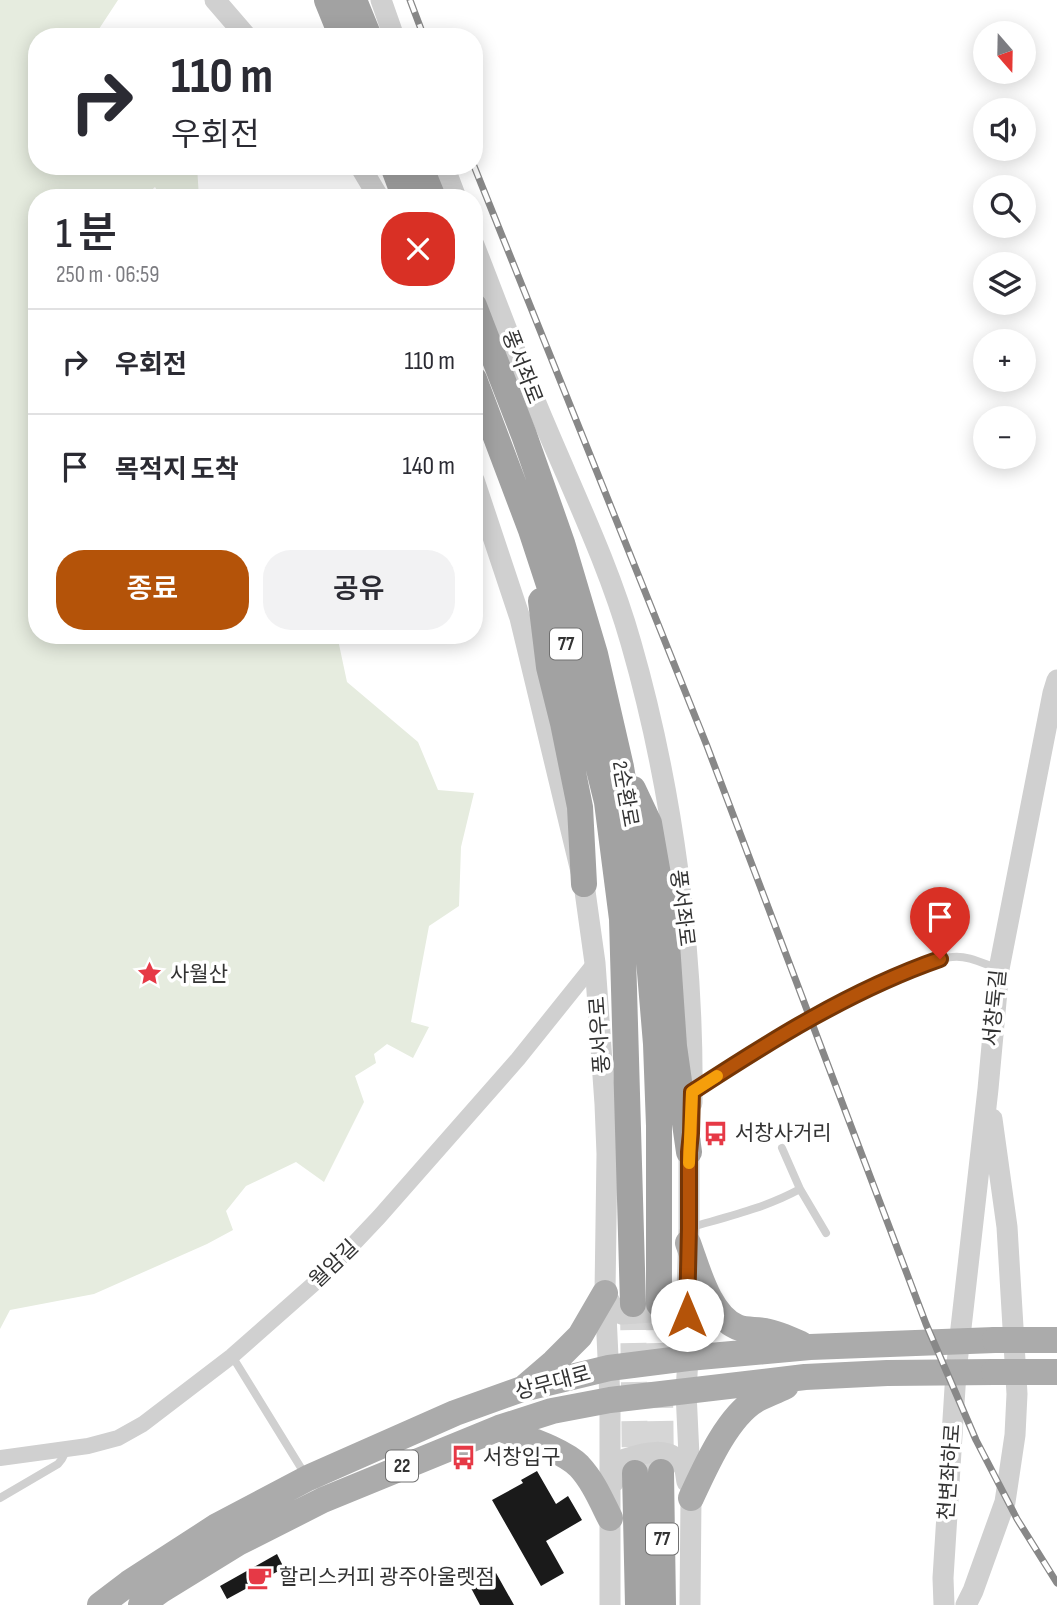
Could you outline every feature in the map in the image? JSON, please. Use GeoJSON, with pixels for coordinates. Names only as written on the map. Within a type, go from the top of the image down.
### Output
{"type":"FeatureCollection","features":[{"type":"Feature","properties":{"kind":"highway"},"geometry":{"type":"LineString","coordinates":[[327,0],[338,28]]}},
{"type":"Feature","properties":{"kind":"highway"},"geometry":{"type":"LineString","coordinates":[[355,0],[366,28]]}},
{"type":"Feature","properties":{"kind":"highway"},"geometry":{"type":"LineString","coordinates":[[404,175],[422,189]]}},
{"type":"Feature","properties":{"kind":"highway","name":"2순환로"},"geometry":{"type":"LineString","coordinates":[[483,329],[562,543],[594,654],[621,767],[645,912],[656,1044],[659,1304]]}},
{"type":"Feature","properties":{"kind":"highway","name":"2순환로"},"geometry":{"type":"LineString","coordinates":[[483,403],[551,591],[607,802],[622,919],[632,1304]]}},
{"type":"Feature","properties":{"kind":"highway"},"geometry":{"type":"LineString","coordinates":[[531,530],[549,667],[580,807],[584,884]]}},
{"type":"Feature","properties":{"kind":"highway"},"geometry":{"type":"LineString","coordinates":[[621,767],[649,823],[665,915],[674,1046],[689,1152]]}},
{"type":"Feature","properties":{"kind":"highway","name":"77"},"geometry":{"type":"LineString","coordinates":[[638,1605],[648,1473],[663,1605]]}},
{"type":"Feature","properties":{"kind":"main road"},"geometry":{"type":"LineString","coordinates":[[689,1236],[702,1281],[711,1301],[724,1319],[739,1328],[766,1331],[810,1347]]}},
{"type":"Feature","properties":{"kind":"main road"},"geometry":{"type":"LineString","coordinates":[[522,1389],[580,1336],[605,1293]]}},
{"type":"Feature","properties":{"kind":"main road","name":"상무대로"},"geometry":{"type":"LineString","coordinates":[[100,1605],[218,1525],[308,1478],[455,1413],[522,1389],[610,1368],[688,1357],[810,1347],[961,1340],[1057,1340]]}},
{"type":"Feature","properties":{"kind":"main road","name":"상무대로"},"geometry":{"type":"LineString","coordinates":[[141,1605],[238,1543],[323,1500],[499,1428],[552,1412],[610,1401],[805,1377],[887,1373],[1057,1372]]}},
{"type":"Feature","properties":{"kind":"main road"},"geometry":{"type":"LineString","coordinates":[[691,1498],[729,1426],[754,1401],[805,1377]]}},
{"type":"Feature","properties":{"kind":"main road"},"geometry":{"type":"LineString","coordinates":[[499,1428],[548,1447],[578,1465],[596,1489],[610,1518]]}},
{"type":"Feature","properties":{"kind":"street"},"geometry":{"type":"LineString","coordinates":[[215,0],[239,28]]}},
{"type":"Feature","properties":{"kind":"street"},"geometry":{"type":"LineString","coordinates":[[381,0],[391,28]]}},
{"type":"Feature","properties":{"kind":"street","name":"풍서좌로"},"geometry":{"type":"LineString","coordinates":[[483,268],[530,391],[603,561],[631,641],[663,775],[688,961],[692,1092],[686,1392],[691,1498],[690,1605]]}},
{"type":"Feature","properties":{"kind":"street","name":"풍서우로"},"geometry":{"type":"LineString","coordinates":[[483,507],[520,618],[584,884],[595,963],[606,1129],[605,1293],[610,1368],[610,1605]]}},
{"type":"Feature","properties":{"kind":"street","name":"서창둑길"},"geometry":{"type":"LineString","coordinates":[[961,1340],[999,969],[1057,680]]}},
{"type":"Feature","properties":{"kind":"street","name":"월암길"},"geometry":{"type":"LineString","coordinates":[[0,1458],[110,1441],[143,1424],[232,1356],[326,1273],[372,1226],[518,1059],[595,963]]}},
{"type":"Feature","properties":{"kind":"street"},"geometry":{"type":"LineString","coordinates":[[966,1605],[1005,1502],[1015,1435],[1017,1394],[1007,1227],[988,1089]]}},
{"type":"Feature","properties":{"kind":"street"},"geometry":{"type":"LineString","coordinates":[[605,1293],[615,1311],[622,1314],[668,1311],[677,1307],[687,1293]]}},
{"type":"Feature","properties":{"kind":"street","name":"천변좌하로"},"geometry":{"type":"LineString","coordinates":[[944,1605],[943,1578],[956,1372],[961,1340]]}},
{"type":"Feature","properties":{"kind":"street"},"geometry":{"type":"LineString","coordinates":[[610,1489],[625,1459],[649,1452],[670,1454],[683,1466],[691,1498]]}},
{"type":"Feature","properties":{"kind":"lane"},"geometry":{"type":"LineString","coordinates":[[692,1092],[765,1045],[849,998],[917,967],[940,959],[963,957],[999,969]]}},
{"type":"Feature","properties":{"kind":"lane"},"geometry":{"type":"LineString","coordinates":[[782,1148],[800,1189],[826,1233]]}},
{"type":"Feature","properties":{"kind":"lane"},"geometry":{"type":"LineString","coordinates":[[689,1236],[778,1201],[800,1189]]}},
{"type":"Feature","properties":{"kind":"lane"},"geometry":{"type":"LineString","coordinates":[[232,1356],[308,1478]]}},
{"type":"Feature","properties":{"kind":"lane"},"geometry":{"type":"LineString","coordinates":[[0,1498],[58,1464],[67,1449]]}},
{"type":"Feature","properties":{"kind":"shaded area"},"geometry":{"type":"Polygon","coordinates":[[[0,0],[118,0],[100,28],[28,28],[28,175],[198,175],[198,189],[28,189],[28,644],[339,644],[347,682],[418,742],[438,790],[474,793],[461,847],[459,906],[429,926],[411,1022],[429,1027],[413,1058],[387,1044],[374,1054],[376,1063],[355,1076],[364,1102],[324,1182],[296,1162],[246,1186],[226,1211],[233,1230],[94,1294],[10,1310],[0,1329],[0,0]]]}},
{"type":"Feature","properties":{"kind":"building"},"geometry":{"type":"Polygon","coordinates":[[[537,1471],[556,1504],[568,1496],[582,1520],[546,1541],[564,1573],[541,1586],[492,1500],[523,1483],[521,1480],[537,1471]]]}},
{"type":"Feature","properties":{"kind":"building"},"geometry":{"type":"Polygon","coordinates":[[[277,1554],[284,1568],[227,1599],[220,1586],[277,1554]]]}},
{"type":"Feature","properties":{"kind":"building"},"geometry":{"type":"Polygon","coordinates":[[[496,1573],[514,1605],[480,1605],[471,1588],[496,1573]]]}},
{"type":"Feature","properties":{"kind":"tunnel"},"geometry":{"type":"LineString","coordinates":[[633,1304],[635,1473]]}},
{"type":"Feature","properties":{"kind":"tunnel"},"geometry":{"type":"LineString","coordinates":[[659,1304],[661,1472]]}},
{"type":"Feature","properties":{"kind":"railway"},"geometry":{"type":"LineString","coordinates":[[410,0],[421,28]]}},
{"type":"Feature","properties":{"kind":"railway"},"geometry":{"type":"LineString","coordinates":[[478,175],[707,746],[926,1324],[976,1440],[1017,1519],[1057,1583]]}},
{"type":"Feature","properties":{"kind":"slow traffic"},"geometry":{"type":"LineString","coordinates":[[689,1163],[692,1092],[717,1076]]}},
{"type":"Feature","properties":{"kind":"place","name":"사월산"},"geometry":{"type":"Point","coordinates":[150,974]}},
{"type":"Feature","properties":{"kind":"place","name":"서창사거리"},"geometry":{"type":"Point","coordinates":[715,1133]}},
{"type":"Feature","properties":{"kind":"place","name":"서창입구"},"geometry":{"type":"Point","coordinates":[463,1457]}},
{"type":"Feature","properties":{"kind":"place","name":"할리스커피 광주아울렛점"},"geometry":{"type":"Point","coordinates":[259,1577]}},
{"type":"Feature","properties":{"kind":"route"},"geometry":{"type":"LineString","coordinates":[[687,1315],[692,1092],[765,1045],[849,998],[940,959]]}}]}
